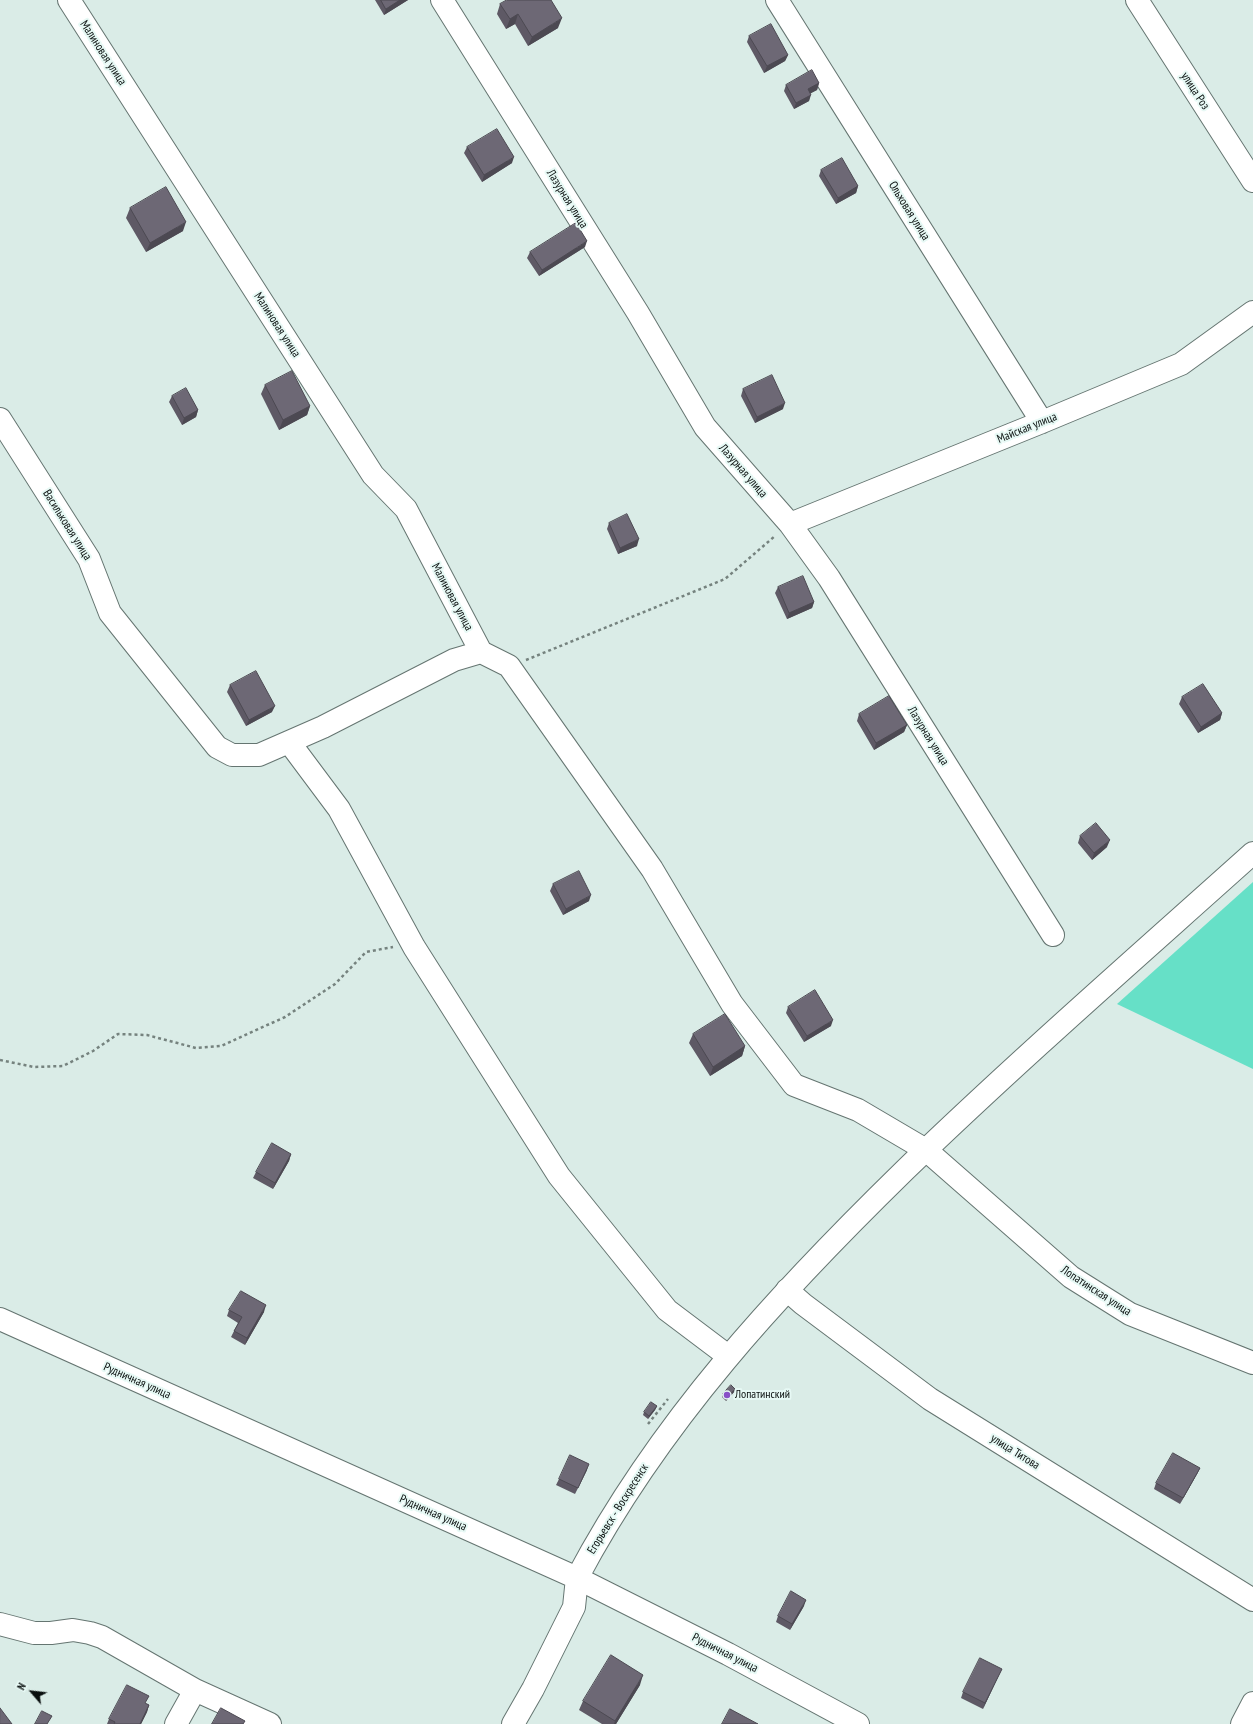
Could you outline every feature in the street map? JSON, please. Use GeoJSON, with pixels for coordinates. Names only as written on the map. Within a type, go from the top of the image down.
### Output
{"type":"FeatureCollection","features":[{"type":"Feature","properties":{"kind":"street","name":"Малиновая улица"},"geometry":{"type":"LineString","coordinates":[[69,0],[373,475],[406,509],[481,652]]}},
{"type":"Feature","properties":{"kind":"street","name":"Лазурная улица"},"geometry":{"type":"LineString","coordinates":[[442,0],[638,312],[705,427],[790,524],[829,578],[1053,935]]}},
{"type":"Feature","properties":{"kind":"street","name":"Ольховая улица"},"geometry":{"type":"LineString","coordinates":[[777,0],[1042,422]]}},
{"type":"Feature","properties":{"kind":"street","name":"улица Роз"},"geometry":{"type":"LineString","coordinates":[[1138,0],[1253,181]]}},
{"type":"Feature","properties":{"kind":"street","name":"Майская улица"},"geometry":{"type":"LineString","coordinates":[[790,524],[1181,364],[1253,312]]}},
{"type":"Feature","properties":{"kind":"street","name":"Васильковая улица"},"geometry":{"type":"LineString","coordinates":[[0,419],[89,559],[110,613],[217,747],[232,755],[259,756],[289,742]]}},
{"type":"Feature","properties":{"kind":"street"},"geometry":{"type":"LineString","coordinates":[[509,666],[481,652],[454,660],[323,727],[289,742],[339,809],[414,947],[559,1176],[667,1310],[728,1356]]}},
{"type":"Feature","properties":{"kind":"street","name":"Лопатинская улица"},"geometry":{"type":"LineString","coordinates":[[509,666],[652,869],[732,1004],[794,1085],[858,1110],[926,1150],[1071,1277],[1130,1314],[1253,1363]]}},
{"type":"Feature","properties":{"kind":"street","name":"Егорьевск - Воскресенск"},"geometry":{"type":"LineString","coordinates":[[577,1578],[601,1533],[626,1492],[677,1422],[728,1356],[787,1290],[849,1225],[1011,1069],[1253,853]]}},
{"type":"Feature","properties":{"kind":"street","name":"улица Титова"},"geometry":{"type":"LineString","coordinates":[[787,1290],[803,1304],[930,1399],[1253,1600]]}},
{"type":"Feature","properties":{"kind":"street","name":"Рудничная улица"},"geometry":{"type":"LineString","coordinates":[[0,1319],[577,1578],[728,1654],[858,1724]]}},
{"type":"Feature","properties":{"kind":"street"},"geometry":{"type":"LineString","coordinates":[[513,1724],[533,1689],[574,1608],[577,1578]]}},
{"type":"Feature","properties":{"kind":"street"},"geometry":{"type":"LineString","coordinates":[[0,1624],[34,1633],[51,1633],[73,1630],[102,1637],[195,1690],[270,1724]]}},
{"type":"Feature","properties":{"kind":"street"},"geometry":{"type":"LineString","coordinates":[[176,1724],[195,1690]]}},
{"type":"Feature","properties":{"kind":"street"},"geometry":{"type":"LineString","coordinates":[[1242,1724],[1253,1703]]}},
{"type":"Feature","properties":{"kind":"path"},"geometry":{"type":"LineString","coordinates":[[509,666],[725,579],[790,524]]}},
{"type":"Feature","properties":{"kind":"path"},"geometry":{"type":"LineString","coordinates":[[0,1060],[34,1067],[63,1066],[93,1051],[118,1034],[147,1035],[196,1048],[221,1046],[285,1016],[335,984],[366,952],[399,946],[414,947]]}},
{"type":"Feature","properties":{"kind":"green space"},"geometry":{"type":"Polygon","coordinates":[[[1253,882],[1253,1069],[1117,1004],[1253,882]]]}},
{"type":"Feature","properties":{"kind":"building"},"geometry":{"type":"Polygon","coordinates":[[[381,0],[400,0],[386,9],[381,0]]]}},
{"type":"Feature","properties":{"kind":"building"},"geometry":{"type":"Polygon","coordinates":[[[507,0],[551,0],[562,18],[532,37],[518,14],[510,19],[500,4],[507,0]]]}},
{"type":"Feature","properties":{"kind":"building"},"geometry":{"type":"Polygon","coordinates":[[[771,24],[788,55],[767,66],[749,36],[771,24]]]}},
{"type":"Feature","properties":{"kind":"building"},"geometry":{"type":"Polygon","coordinates":[[[812,70],[819,83],[808,89],[811,95],[796,103],[786,85],[812,70]]]}},
{"type":"Feature","properties":{"kind":"building"},"geometry":{"type":"Polygon","coordinates":[[[497,129],[514,157],[484,175],[467,147],[497,129]]]}},
{"type":"Feature","properties":{"kind":"building"},"geometry":{"type":"Polygon","coordinates":[[[842,158],[858,186],[838,198],[821,170],[842,158]]]}},
{"type":"Feature","properties":{"kind":"building"},"geometry":{"type":"Polygon","coordinates":[[[166,187],[186,222],[150,243],[130,208],[166,187]]]}},
{"type":"Feature","properties":{"kind":"building"},"geometry":{"type":"Polygon","coordinates":[[[576,223],[587,241],[542,270],[530,252],[576,223]]]}},
{"type":"Feature","properties":{"kind":"building"},"geometry":{"type":"Polygon","coordinates":[[[292,371],[310,406],[283,420],[265,385],[292,371]]]}},
{"type":"Feature","properties":{"kind":"building"},"geometry":{"type":"Polygon","coordinates":[[[772,375],[785,403],[757,417],[743,389],[772,375]]]}},
{"type":"Feature","properties":{"kind":"building"},"geometry":{"type":"Polygon","coordinates":[[[186,388],[198,410],[184,418],[172,396],[186,388]]]}},
{"type":"Feature","properties":{"kind":"building"},"geometry":{"type":"Polygon","coordinates":[[[627,514],[639,539],[620,548],[609,523],[627,514]]]}},
{"type":"Feature","properties":{"kind":"building"},"geometry":{"type":"Polygon","coordinates":[[[803,576],[814,602],[789,613],[778,587],[803,576]]]}},
{"type":"Feature","properties":{"kind":"building"},"geometry":{"type":"Polygon","coordinates":[[[256,671],[275,706],[249,720],[230,685],[256,671]]]}},
{"type":"Feature","properties":{"kind":"building"},"geometry":{"type":"Polygon","coordinates":[[[1203,684],[1222,713],[1201,727],[1182,697],[1203,684]]]}},
{"type":"Feature","properties":{"kind":"building"},"geometry":{"type":"Polygon","coordinates":[[[889,696],[907,725],[876,743],[859,714],[889,696]]]}},
{"type":"Feature","properties":{"kind":"building"},"geometry":{"type":"Polygon","coordinates":[[[1096,823],[1110,840],[1094,853],[1080,836],[1096,823]]]}},
{"type":"Feature","properties":{"kind":"building"},"geometry":{"type":"Polygon","coordinates":[[[579,871],[591,895],[566,909],[553,884],[579,871]]]}},
{"type":"Feature","properties":{"kind":"building"},"geometry":{"type":"Polygon","coordinates":[[[815,990],[833,1020],[807,1036],[788,1007],[815,990]]]}},
{"type":"Feature","properties":{"kind":"building"},"geometry":{"type":"Polygon","coordinates":[[[725,1014],[745,1046],[713,1067],[693,1034],[725,1014]]]}},
{"type":"Feature","properties":{"kind":"building"},"geometry":{"type":"Polygon","coordinates":[[[272,1143],[291,1154],[275,1183],[256,1172],[272,1143]]]}},
{"type":"Feature","properties":{"kind":"building"},"geometry":{"type":"Polygon","coordinates":[[[241,1291],[266,1305],[247,1338],[234,1331],[242,1317],[229,1310],[241,1291]]]}},
{"type":"Feature","properties":{"kind":"building"},"geometry":{"type":"Polygon","coordinates":[[[731,1385],[735,1389],[727,1398],[723,1394],[731,1385]]]}},
{"type":"Feature","properties":{"kind":"building"},"geometry":{"type":"Polygon","coordinates":[[[651,1402],[657,1406],[649,1416],[644,1412],[651,1402]]]}},
{"type":"Feature","properties":{"kind":"building"},"geometry":{"type":"Polygon","coordinates":[[[1173,1453],[1200,1468],[1183,1498],[1156,1483],[1173,1453]]]}},
{"type":"Feature","properties":{"kind":"building"},"geometry":{"type":"Polygon","coordinates":[[[570,1455],[589,1464],[578,1488],[559,1479],[570,1455]]]}},
{"type":"Feature","properties":{"kind":"building"},"geometry":{"type":"Polygon","coordinates":[[[791,1591],[806,1600],[792,1624],[778,1616],[791,1591]]]}},
{"type":"Feature","properties":{"kind":"building"},"geometry":{"type":"Polygon","coordinates":[[[611,1655],[643,1675],[615,1721],[583,1701],[611,1655]]]}},
{"type":"Feature","properties":{"kind":"building"},"geometry":{"type":"Polygon","coordinates":[[[980,1658],[1002,1669],[985,1703],[963,1692],[980,1658]]]}},
{"type":"Feature","properties":{"kind":"building"},"geometry":{"type":"Polygon","coordinates":[[[127,1685],[149,1696],[145,1703],[149,1705],[140,1724],[114,1724],[115,1722],[109,1719],[127,1685]]]}},
{"type":"Feature","properties":{"kind":"building"},"geometry":{"type":"Polygon","coordinates":[[[0,1708],[12,1724],[0,1724],[0,1708]]]}},
{"type":"Feature","properties":{"kind":"building"},"geometry":{"type":"Polygon","coordinates":[[[221,1708],[245,1721],[243,1724],[212,1724],[221,1708]]]}},
{"type":"Feature","properties":{"kind":"building"},"geometry":{"type":"Polygon","coordinates":[[[730,1709],[758,1724],[722,1724],[730,1709]]]}},
{"type":"Feature","properties":{"kind":"building"},"geometry":{"type":"Polygon","coordinates":[[[42,1711],[52,1716],[47,1724],[35,1724],[42,1711]]]}},
{"type":"Feature","properties":{"kind":"place","name":"Лопатинский"},"geometry":{"type":"Point","coordinates":[727,1395]}}]}
